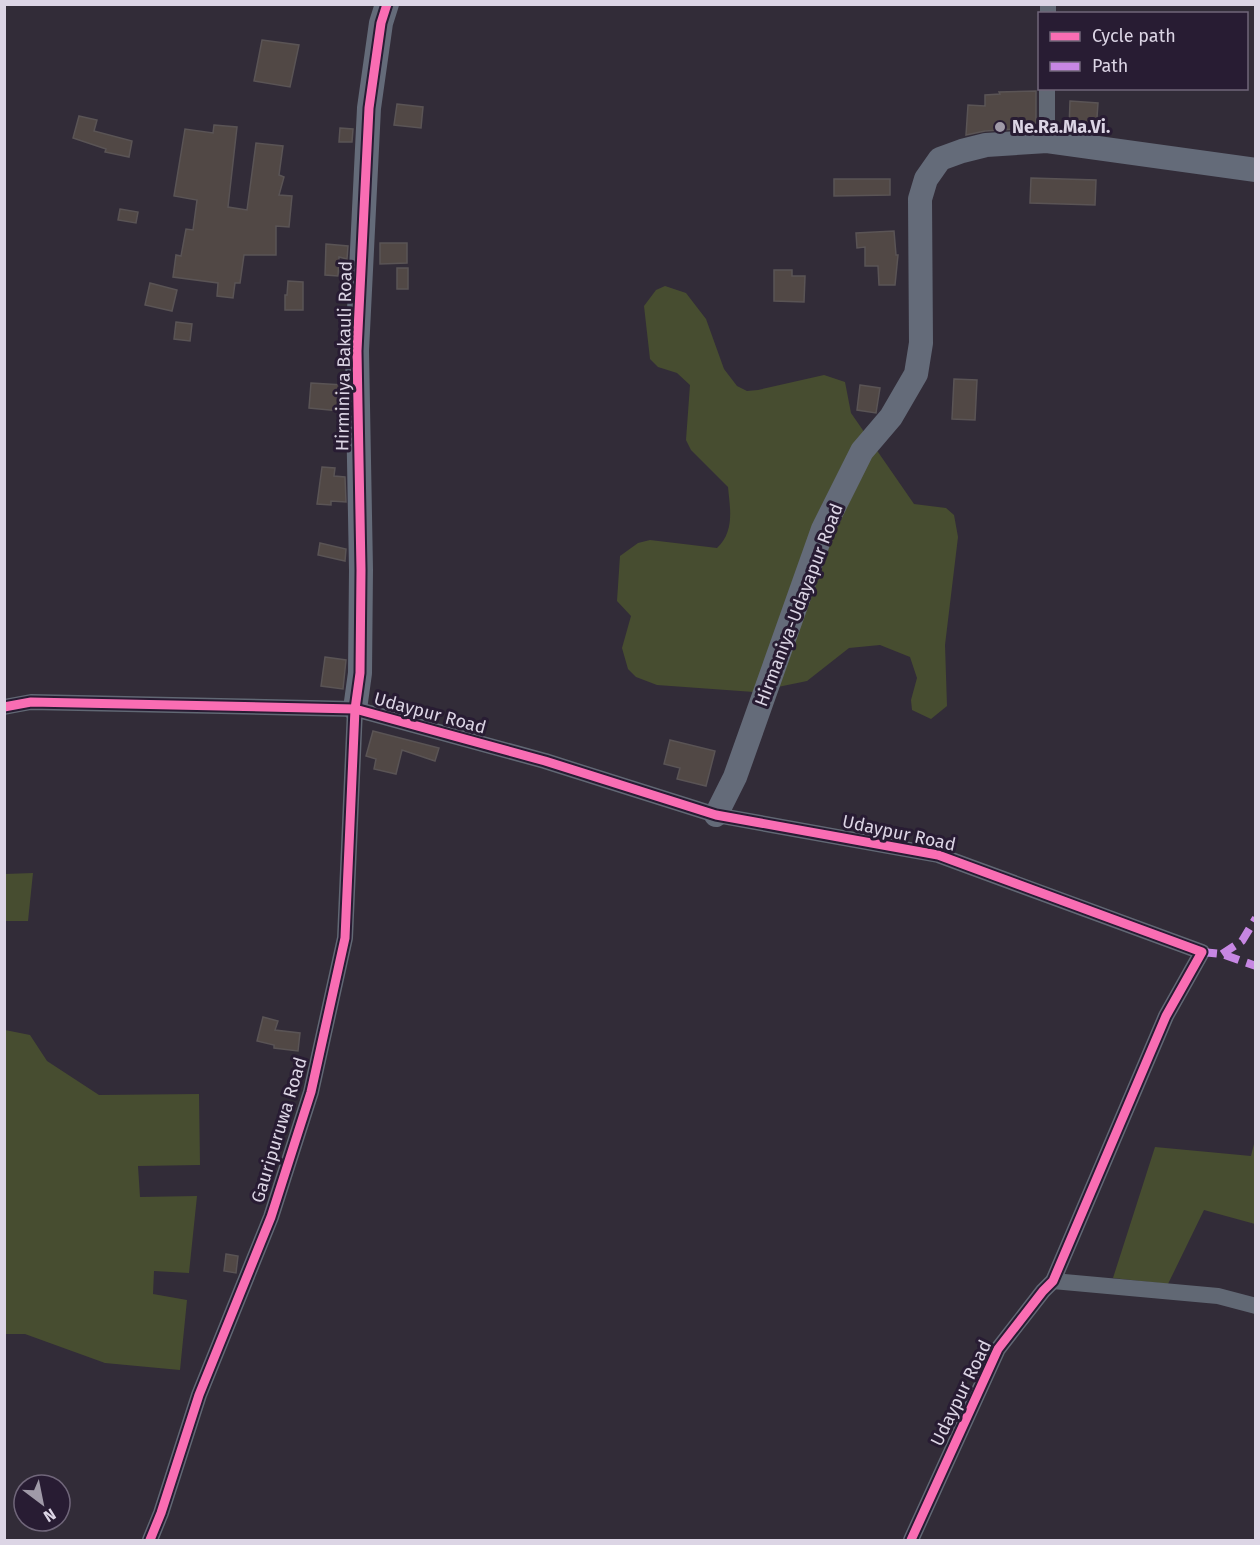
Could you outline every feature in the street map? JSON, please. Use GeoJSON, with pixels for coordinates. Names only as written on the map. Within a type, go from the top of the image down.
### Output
{"type":"FeatureCollection","features":[{"type":"Feature","properties":{"kind":"street","name":"Hirminiya Bakauli Road"},"geometry":{"type":"LineString","coordinates":[[355,709],[360,673],[361,570],[357,351],[369,108],[381,23],[387,4]]}},
{"type":"Feature","properties":{"kind":"street"},"geometry":{"type":"LineString","coordinates":[[1047,90],[1047,141]]}},
{"type":"Feature","properties":{"kind":"street","name":"Hirmaniya-Udayapur Road"},"geometry":{"type":"LineString","coordinates":[[716,815],[735,777],[823,529],[862,451],[891,417],[916,374],[921,343],[920,199],[926,178],[940,159],[986,145],[1047,141],[1256,170]]}},
{"type":"Feature","properties":{"kind":"street","name":"Udaypur Road"},"geometry":{"type":"LineString","coordinates":[[4,706],[32,702],[355,709],[545,761],[716,815],[938,855],[1202,952],[1166,1016],[1053,1281],[998,1348],[911,1540]]}},
{"type":"Feature","properties":{"kind":"street","name":"Gauripuruwa Road"},"geometry":{"type":"LineString","coordinates":[[150,1540],[199,1395],[271,1217],[311,1092],[345,938],[355,709]]}},
{"type":"Feature","properties":{"kind":"street"},"geometry":{"type":"LineString","coordinates":[[1053,1281],[1218,1296],[1256,1306]]}},
{"type":"Feature","properties":{"kind":"green space"},"geometry":{"type":"Polygon","coordinates":[[[665,286],[686,293],[706,319],[724,369],[737,386],[747,391],[758,390],[824,375],[845,382],[851,413],[914,504],[946,508],[954,515],[958,537],[945,645],[947,706],[931,719],[912,710],[911,700],[917,678],[910,657],[880,645],[849,648],[807,681],[754,692],[657,685],[636,677],[628,669],[622,648],[631,616],[617,601],[620,556],[638,543],[650,540],[717,548],[727,534],[730,519],[728,487],[691,450],[686,440],[690,385],[677,373],[658,367],[650,359],[644,306],[656,290],[665,286]]]}},
{"type":"Feature","properties":{"kind":"green space"},"geometry":{"type":"Polygon","coordinates":[[[33,873],[28,921],[5,921],[5,874],[33,873]]]}},
{"type":"Feature","properties":{"kind":"green space"},"geometry":{"type":"Polygon","coordinates":[[[5,1030],[30,1035],[47,1061],[99,1095],[199,1094],[200,1165],[138,1166],[140,1197],[197,1196],[189,1273],[154,1271],[153,1294],[187,1300],[180,1370],[105,1363],[25,1334],[5,1334],[5,1030]]]}},
{"type":"Feature","properties":{"kind":"green space"},"geometry":{"type":"Polygon","coordinates":[[[1255,1140],[1255,1224],[1204,1210],[1168,1284],[1113,1278],[1155,1147],[1251,1156],[1255,1140]]]}},
{"type":"Feature","properties":{"kind":"building"},"geometry":{"type":"Polygon","coordinates":[[[262,40],[299,45],[290,87],[254,81],[262,40]]]}},
{"type":"Feature","properties":{"kind":"building"},"geometry":{"type":"Polygon","coordinates":[[[1036,91],[1036,123],[1013,124],[1014,129],[966,135],[968,105],[985,106],[985,95],[1000,94],[999,92],[1036,91]]]}},
{"type":"Feature","properties":{"kind":"building"},"geometry":{"type":"Polygon","coordinates":[[[1070,101],[1098,103],[1096,132],[1069,130],[1070,101]]]}},
{"type":"Feature","properties":{"kind":"building"},"geometry":{"type":"Polygon","coordinates":[[[397,104],[423,107],[421,128],[394,125],[397,104]]]}},
{"type":"Feature","properties":{"kind":"building"},"geometry":{"type":"Polygon","coordinates":[[[79,116],[97,120],[94,131],[132,141],[129,157],[105,152],[106,149],[73,138],[79,116]]]}},
{"type":"Feature","properties":{"kind":"building"},"geometry":{"type":"Polygon","coordinates":[[[214,125],[237,127],[228,207],[247,210],[256,143],[283,146],[279,175],[284,177],[279,195],[292,196],[289,227],[276,226],[276,255],[244,255],[240,283],[235,283],[233,298],[217,296],[218,283],[173,277],[176,255],[181,256],[186,229],[193,230],[197,200],[174,196],[185,129],[213,133],[214,125]]]}},
{"type":"Feature","properties":{"kind":"building"},"geometry":{"type":"Polygon","coordinates":[[[340,128],[353,129],[352,142],[339,142],[340,128]]]}},
{"type":"Feature","properties":{"kind":"building"},"geometry":{"type":"Polygon","coordinates":[[[1031,178],[1096,180],[1095,205],[1030,203],[1031,178]]]}},
{"type":"Feature","properties":{"kind":"building"},"geometry":{"type":"Polygon","coordinates":[[[834,179],[890,179],[890,195],[834,196],[834,179]]]}},
{"type":"Feature","properties":{"kind":"building"},"geometry":{"type":"Polygon","coordinates":[[[120,209],[138,212],[136,223],[118,220],[120,209]]]}},
{"type":"Feature","properties":{"kind":"building"},"geometry":{"type":"Polygon","coordinates":[[[894,231],[896,255],[898,255],[895,285],[879,285],[878,266],[865,266],[865,247],[857,248],[856,233],[894,231]]]}},
{"type":"Feature","properties":{"kind":"building"},"geometry":{"type":"Polygon","coordinates":[[[380,243],[407,243],[407,263],[380,264],[380,243]]]}},
{"type":"Feature","properties":{"kind":"building"},"geometry":{"type":"Polygon","coordinates":[[[326,244],[348,246],[347,259],[339,257],[338,276],[325,275],[326,244]]]}},
{"type":"Feature","properties":{"kind":"building"},"geometry":{"type":"Polygon","coordinates":[[[397,268],[408,268],[408,289],[397,289],[397,268]]]}},
{"type":"Feature","properties":{"kind":"building"},"geometry":{"type":"Polygon","coordinates":[[[774,270],[792,270],[792,276],[805,276],[804,302],[774,301],[774,270]]]}},
{"type":"Feature","properties":{"kind":"building"},"geometry":{"type":"Polygon","coordinates":[[[288,281],[303,282],[303,310],[285,310],[288,281]]]}},
{"type":"Feature","properties":{"kind":"building"},"geometry":{"type":"Polygon","coordinates":[[[150,283],[177,290],[172,311],[145,305],[150,283]]]}},
{"type":"Feature","properties":{"kind":"building"},"geometry":{"type":"Polygon","coordinates":[[[176,322],[192,324],[190,341],[174,339],[176,322]]]}},
{"type":"Feature","properties":{"kind":"building"},"geometry":{"type":"Polygon","coordinates":[[[954,379],[977,380],[975,420],[952,419],[954,379]]]}},
{"type":"Feature","properties":{"kind":"building"},"geometry":{"type":"Polygon","coordinates":[[[311,383],[343,385],[340,411],[309,408],[311,383]]]}},
{"type":"Feature","properties":{"kind":"building"},"geometry":{"type":"Polygon","coordinates":[[[860,385],[880,388],[876,413],[857,410],[860,385]]]}},
{"type":"Feature","properties":{"kind":"building"},"geometry":{"type":"Polygon","coordinates":[[[322,467],[335,468],[334,476],[345,477],[346,502],[331,501],[331,505],[317,504],[322,467]]]}},
{"type":"Feature","properties":{"kind":"building"},"geometry":{"type":"Polygon","coordinates":[[[320,543],[346,549],[345,561],[318,555],[320,543]]]}},
{"type":"Feature","properties":{"kind":"building"},"geometry":{"type":"Polygon","coordinates":[[[325,657],[346,660],[343,689],[321,686],[325,657]]]}},
{"type":"Feature","properties":{"kind":"building"},"geometry":{"type":"Polygon","coordinates":[[[373,731],[439,748],[435,761],[402,750],[396,774],[374,769],[376,759],[366,756],[373,731]]]}},
{"type":"Feature","properties":{"kind":"building"},"geometry":{"type":"Polygon","coordinates":[[[670,740],[715,751],[706,786],[677,779],[680,768],[664,764],[670,740]]]}},
{"type":"Feature","properties":{"kind":"building"},"geometry":{"type":"Polygon","coordinates":[[[263,1017],[278,1021],[275,1030],[300,1033],[298,1051],[274,1048],[274,1045],[257,1041],[263,1017]]]}},
{"type":"Feature","properties":{"kind":"building"},"geometry":{"type":"Polygon","coordinates":[[[226,1254],[238,1256],[236,1273],[224,1271],[226,1254]]]}},
{"type":"Feature","properties":{"kind":"marked path"},"geometry":{"type":"LineString","coordinates":[[1222,954],[1242,941],[1256,918]]}},
{"type":"Feature","properties":{"kind":"marked path"},"geometry":{"type":"LineString","coordinates":[[1202,952],[1222,954],[1256,966]]}},
{"type":"Feature","properties":{"kind":"cycle path"},"geometry":{"type":"LineString","coordinates":[[150,1540],[199,1395],[271,1217],[311,1092],[345,938],[355,709],[360,673],[361,570],[357,351],[369,108],[381,23],[387,4]]}},
{"type":"Feature","properties":{"kind":"cycle path"},"geometry":{"type":"LineString","coordinates":[[4,707],[31,702],[355,709],[545,761],[716,815],[938,855],[1202,952],[1166,1016],[1053,1281],[998,1349],[911,1540]]}},
{"type":"Feature","properties":{"kind":"place","name":"Ne.Ra.Ma.Vi."},"geometry":{"type":"Point","coordinates":[1000,127]}}]}
